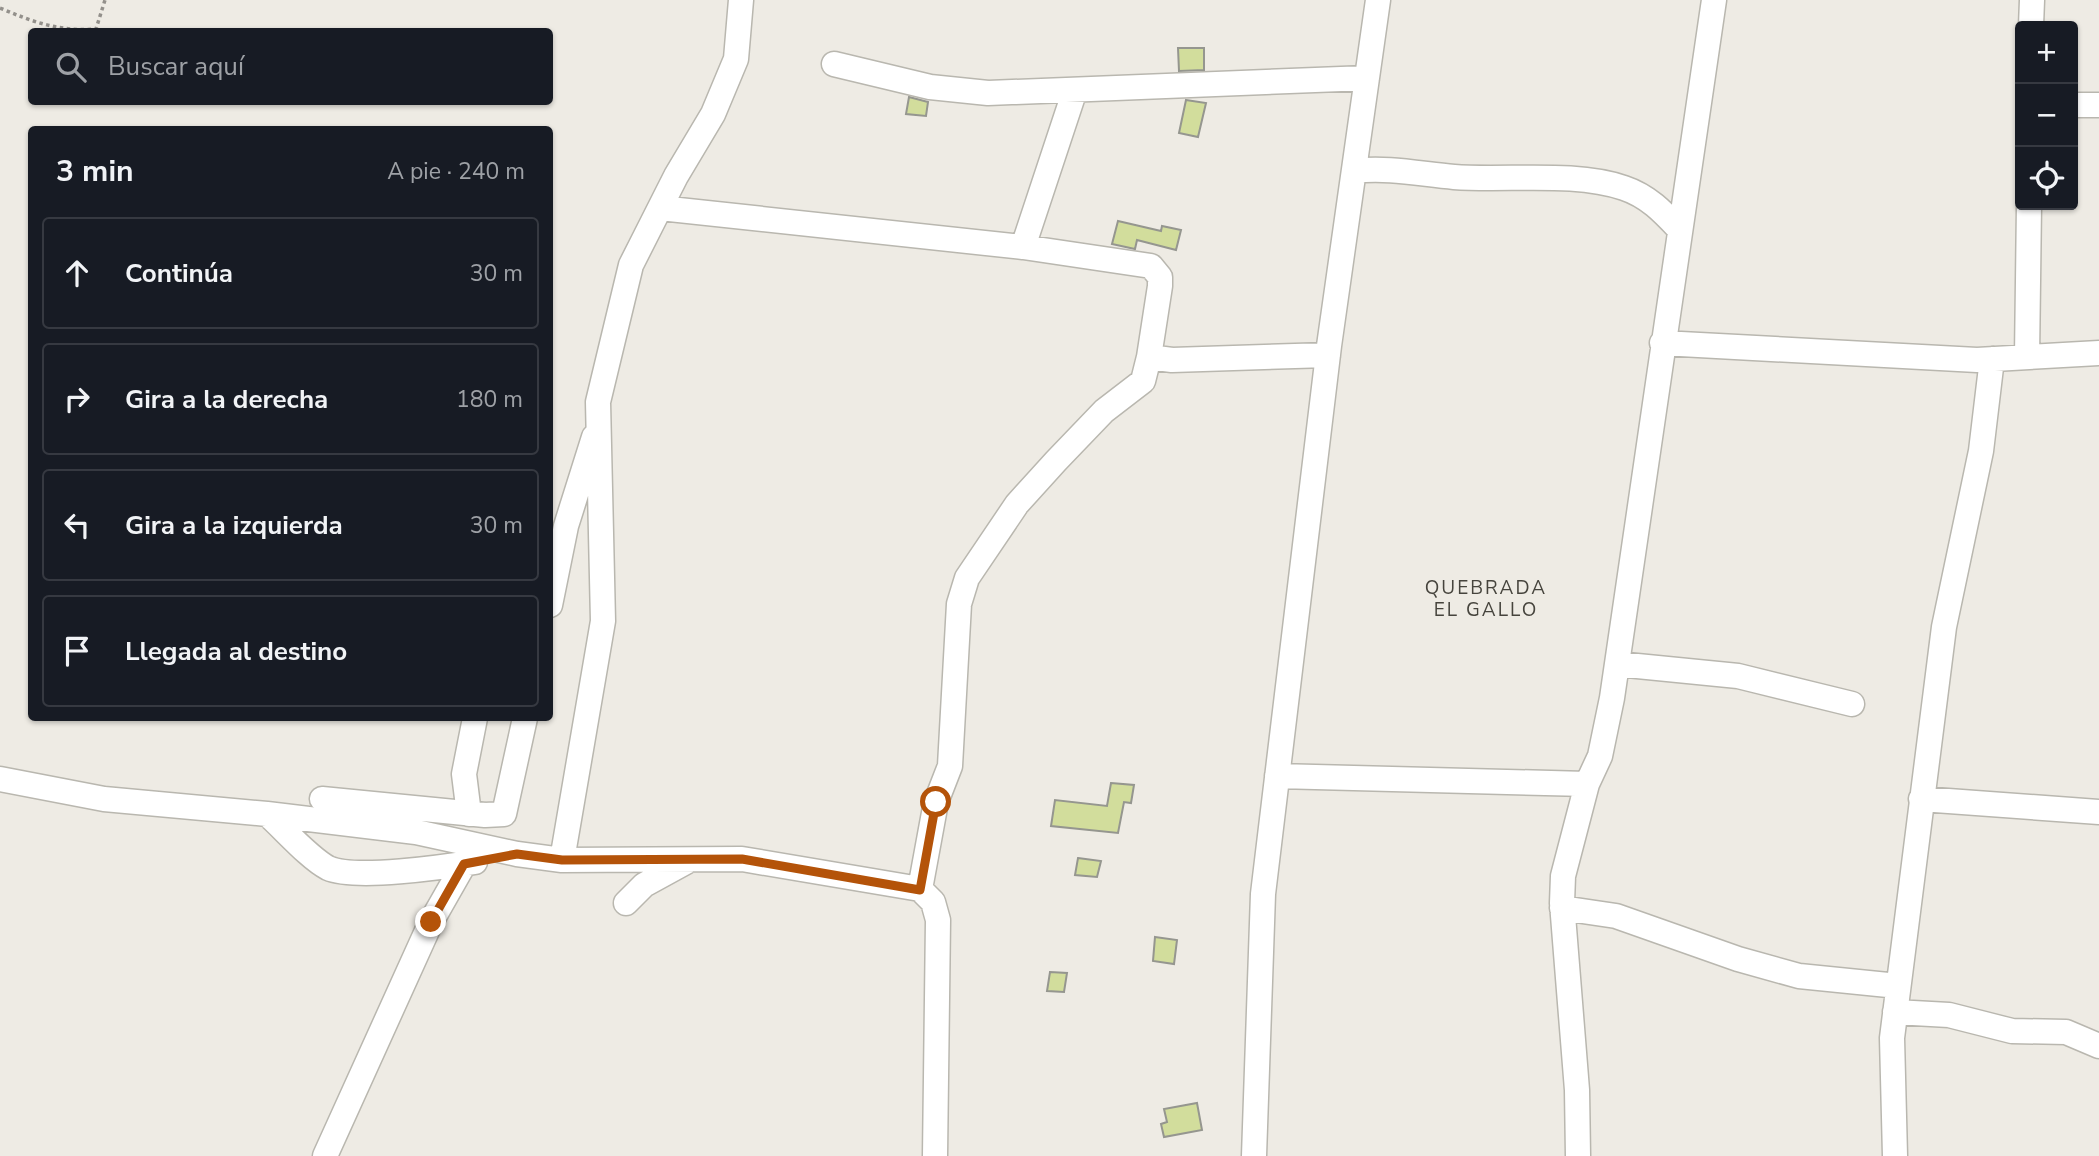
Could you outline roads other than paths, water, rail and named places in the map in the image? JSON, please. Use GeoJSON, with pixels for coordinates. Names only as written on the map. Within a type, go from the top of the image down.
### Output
{"type":"FeatureCollection","features":[{"type":"Feature","properties":{"kind":"street"},"geometry":{"type":"LineString","coordinates":[[562,860],[603,621],[598,402],[631,265],[713,114],[736,59],[741,0]]}},
{"type":"Feature","properties":{"kind":"street"},"geometry":{"type":"LineString","coordinates":[[1254,1156],[1263,894],[1328,355],[1378,0]]}},
{"type":"Feature","properties":{"kind":"street"},"geometry":{"type":"LineString","coordinates":[[1578,1156],[1577,1090],[1562,908],[1563,876],[1587,784],[1600,756],[1617,664],[1714,0]]}},
{"type":"Feature","properties":{"kind":"street"},"geometry":{"type":"LineString","coordinates":[[2031,21],[2032,0]]}},
{"type":"Feature","properties":{"kind":"street"},"geometry":{"type":"LineString","coordinates":[[834,64],[950,90],[988,93],[1367,78]]}},
{"type":"Feature","properties":{"kind":"street"},"geometry":{"type":"LineString","coordinates":[[1023,247],[1075,90]]}},
{"type":"Feature","properties":{"kind":"street"},"geometry":{"type":"LineString","coordinates":[[2078,105],[2099,104]]}},
{"type":"Feature","properties":{"kind":"street"},"geometry":{"type":"LineString","coordinates":[[1354,171],[1380,168],[1455,177],[1550,178],[1622,187],[1656,205],[1679,229]]}},
{"type":"Feature","properties":{"kind":"street"},"geometry":{"type":"LineString","coordinates":[[660,208],[1023,247],[1151,266],[1158,271],[1160,286],[1143,382],[1104,411],[1048,469],[1017,504],[967,578],[959,604],[950,766],[936,802],[920,890]]}},
{"type":"Feature","properties":{"kind":"street"},"geometry":{"type":"LineString","coordinates":[[2027,357],[2029,210]]}},
{"type":"Feature","properties":{"kind":"street"},"geometry":{"type":"LineString","coordinates":[[1662,344],[1992,359],[2099,353]]}},
{"type":"Feature","properties":{"kind":"street"},"geometry":{"type":"LineString","coordinates":[[1149,357],[1172,360],[1328,355]]}},
{"type":"Feature","properties":{"kind":"street"},"geometry":{"type":"LineString","coordinates":[[1895,1156],[1892,1038],[1898,986],[1944,627],[1982,451],[1992,359]]}},
{"type":"Feature","properties":{"kind":"street"},"geometry":{"type":"LineString","coordinates":[[553,591],[566,526],[590,444],[599,427]]}},
{"type":"Feature","properties":{"kind":"street"},"geometry":{"type":"LineString","coordinates":[[1617,664],[1738,676],[1852,704]]}},
{"type":"Feature","properties":{"kind":"street"},"geometry":{"type":"LineString","coordinates":[[474,721],[464,774],[492,849]]}},
{"type":"Feature","properties":{"kind":"street"},"geometry":{"type":"LineString","coordinates":[[323,799],[477,814],[504,814],[509,802],[524,721]]}},
{"type":"Feature","properties":{"kind":"street"},"geometry":{"type":"LineString","coordinates":[[1277,776],[1587,784]]}},
{"type":"Feature","properties":{"kind":"street"},"geometry":{"type":"LineString","coordinates":[[0,779],[104,799],[267,814],[416,832],[517,854],[562,860],[742,859],[920,890],[933,902],[939,920],[935,1156]]}},
{"type":"Feature","properties":{"kind":"street"},"geometry":{"type":"LineString","coordinates":[[1922,799],[2099,812]]}},
{"type":"Feature","properties":{"kind":"street"},"geometry":{"type":"LineString","coordinates":[[267,814],[316,860],[341,872],[391,872],[464,864],[517,854]]}},
{"type":"Feature","properties":{"kind":"street"},"geometry":{"type":"LineString","coordinates":[[626,903],[644,885],[690,860]]}},
{"type":"Feature","properties":{"kind":"street"},"geometry":{"type":"LineString","coordinates":[[325,1156],[431,922],[464,864]]}},
{"type":"Feature","properties":{"kind":"street"},"geometry":{"type":"LineString","coordinates":[[1562,908],[1616,916],[1738,959],[1799,976],[1898,986]]}},
{"type":"Feature","properties":{"kind":"street"},"geometry":{"type":"LineString","coordinates":[[1895,1012],[1949,1015],[2012,1031],[2066,1032],[2099,1046]]}},
{"type":"Feature","properties":{"kind":"district","name":"QUEBRADA EL GALLO"},"geometry":{"type":"Point","coordinates":[1486,599]}}]}
